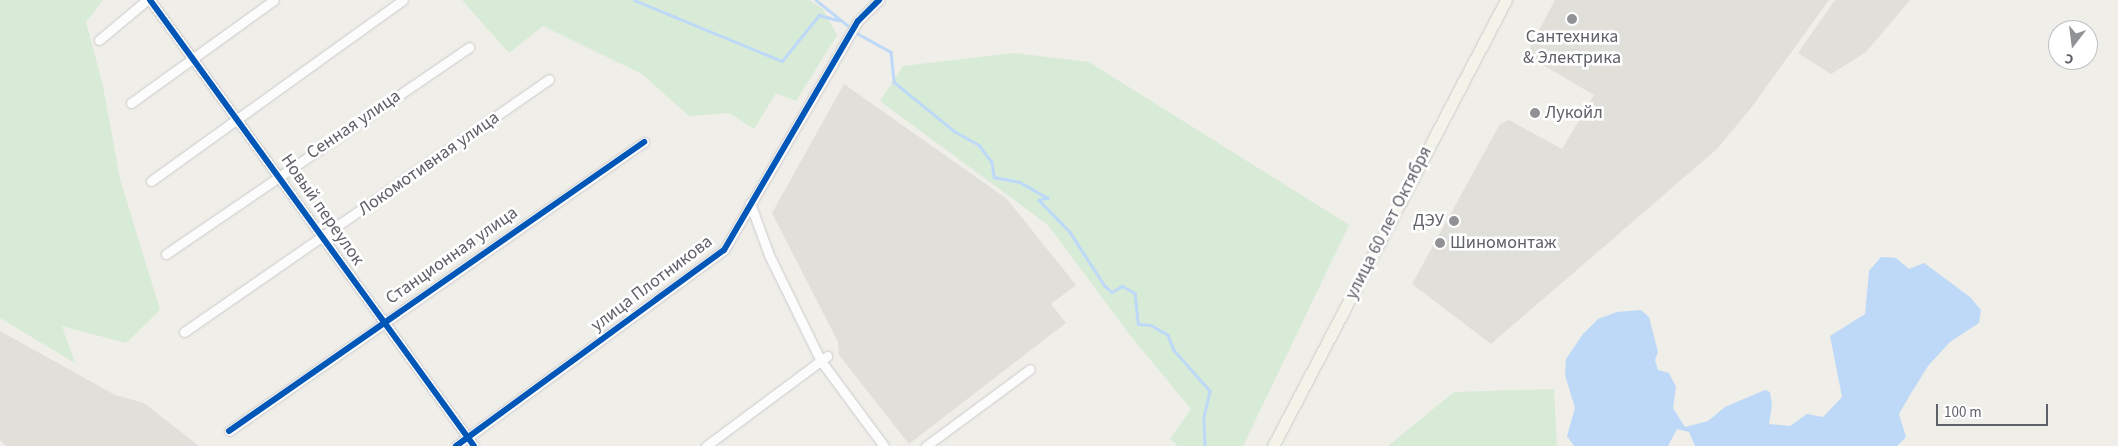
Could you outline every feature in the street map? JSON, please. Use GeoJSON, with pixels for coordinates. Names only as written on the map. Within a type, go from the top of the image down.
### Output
{"type":"FeatureCollection","features":[{"type":"Feature","properties":{"kind":"main road","name":"улица 60 лет Октября"},"geometry":{"type":"LineString","coordinates":[[1273,446],[1506,0]]}},
{"type":"Feature","properties":{"kind":"street"},"geometry":{"type":"LineString","coordinates":[[100,40],[148,0]]}},
{"type":"Feature","properties":{"kind":"street","name":"Новый переулок"},"geometry":{"type":"LineString","coordinates":[[148,0],[194,57],[474,446]]}},
{"type":"Feature","properties":{"kind":"street"},"geometry":{"type":"LineString","coordinates":[[131,104],[274,0]]}},
{"type":"Feature","properties":{"kind":"street"},"geometry":{"type":"LineString","coordinates":[[151,180],[236,117],[403,0]]}},
{"type":"Feature","properties":{"kind":"street","name":"улица Плотникова"},"geometry":{"type":"LineString","coordinates":[[456,446],[724,250],[858,21],[879,0]]}},
{"type":"Feature","properties":{"kind":"street","name":"Сенная улица"},"geometry":{"type":"LineString","coordinates":[[166,254],[469,47]]}},
{"type":"Feature","properties":{"kind":"street","name":"Локомотивная улица"},"geometry":{"type":"LineString","coordinates":[[184,332],[323,238],[549,79]]}},
{"type":"Feature","properties":{"kind":"street","name":"Станционная улица"},"geometry":{"type":"LineString","coordinates":[[229,432],[644,142]]}},
{"type":"Feature","properties":{"kind":"street"},"geometry":{"type":"LineString","coordinates":[[750,204],[769,255],[824,359],[884,446]]}},
{"type":"Feature","properties":{"kind":"street"},"geometry":{"type":"LineString","coordinates":[[706,446],[824,359]]}},
{"type":"Feature","properties":{"kind":"street"},"geometry":{"type":"LineString","coordinates":[[926,446],[1030,369]]}},
{"type":"Feature","properties":{"kind":"shaded area"},"geometry":{"type":"Polygon","coordinates":[[[1555,0],[1829,0],[1751,108],[1717,149],[1491,344],[1412,284],[1500,124],[1509,120],[1562,149],[1594,95],[1526,55],[1555,0]]]}},
{"type":"Feature","properties":{"kind":"shaded area"},"geometry":{"type":"Polygon","coordinates":[[[1835,0],[1910,0],[1866,52],[1831,74],[1798,53],[1835,0]]]}},
{"type":"Feature","properties":{"kind":"shaded area"},"geometry":{"type":"Polygon","coordinates":[[[844,84],[1007,199],[1076,285],[1051,304],[1066,323],[909,444],[839,355],[838,342],[772,213],[844,84]]]}},
{"type":"Feature","properties":{"kind":"shaded area"},"geometry":{"type":"Polygon","coordinates":[[[0,331],[115,395],[144,403],[199,446],[6,446],[0,440],[0,331]]]}},
{"type":"Feature","properties":{"kind":"green space"},"geometry":{"type":"Polygon","coordinates":[[[0,0],[103,0],[86,22],[103,86],[120,179],[160,310],[126,343],[62,326],[75,363],[0,318],[0,0]]]}},
{"type":"Feature","properties":{"kind":"green space"},"geometry":{"type":"Polygon","coordinates":[[[462,0],[809,0],[823,9],[837,35],[796,101],[776,93],[754,129],[729,113],[689,116],[642,74],[543,26],[509,53],[462,0]]]}},
{"type":"Feature","properties":{"kind":"green space"},"geometry":{"type":"Polygon","coordinates":[[[1014,53],[1089,62],[1349,225],[1243,446],[1178,446],[1170,439],[1191,409],[1129,334],[1048,225],[880,101],[903,66],[1014,53]]]}},
{"type":"Feature","properties":{"kind":"green space"},"geometry":{"type":"Polygon","coordinates":[[[1554,389],[1557,446],[1388,446],[1454,392],[1554,389]]]}},
{"type":"Feature","properties":{"kind":"water"},"geometry":{"type":"Polygon","coordinates":[[[1881,257],[1896,258],[1909,269],[1924,263],[1970,297],[1981,310],[1979,323],[1950,342],[1928,366],[1910,395],[1899,414],[1906,437],[1897,446],[1695,446],[1689,432],[1677,429],[1668,446],[1574,446],[1567,436],[1575,408],[1565,375],[1566,359],[1583,334],[1598,319],[1617,312],[1641,310],[1649,317],[1658,352],[1655,360],[1658,370],[1669,373],[1676,387],[1673,408],[1685,427],[1708,421],[1725,407],[1765,390],[1770,392],[1772,405],[1769,424],[1790,426],[1807,414],[1823,417],[1842,397],[1830,336],[1865,314],[1869,271],[1881,257]]]}},
{"type":"Feature","properties":{"kind":"waterway"},"geometry":{"type":"LineString","coordinates":[[634,0],[782,61],[819,15],[838,20]]}},
{"type":"Feature","properties":{"kind":"waterway"},"geometry":{"type":"LineString","coordinates":[[816,0],[851,28]]}},
{"type":"Feature","properties":{"kind":"waterway"},"geometry":{"type":"LineString","coordinates":[[855,32],[891,52],[894,82],[954,131],[979,145],[992,162],[994,177],[1020,182],[1048,198],[1039,200],[1070,232],[1105,286],[1112,292],[1122,286],[1135,293],[1138,324],[1151,325],[1168,335],[1174,350],[1210,391],[1204,417],[1205,446]]}},
{"type":"Feature","properties":{"kind":"cycle path"},"geometry":{"type":"LineString","coordinates":[[150,0],[474,446]]}},
{"type":"Feature","properties":{"kind":"cycle path"},"geometry":{"type":"LineString","coordinates":[[456,446],[724,250],[858,21],[879,0]]}},
{"type":"Feature","properties":{"kind":"cycle path"},"geometry":{"type":"LineString","coordinates":[[229,431],[644,142]]}},
{"type":"Feature","properties":{"kind":"place","name":"Сантехника & Электрика"},"geometry":{"type":"Point","coordinates":[1572,19]}},
{"type":"Feature","properties":{"kind":"place","name":"Лукойл"},"geometry":{"type":"Point","coordinates":[1535,113]}},
{"type":"Feature","properties":{"kind":"place","name":"ДЭУ"},"geometry":{"type":"Point","coordinates":[1454,221]}},
{"type":"Feature","properties":{"kind":"place","name":"Шиномонтаж"},"geometry":{"type":"Point","coordinates":[1440,243]}}]}
